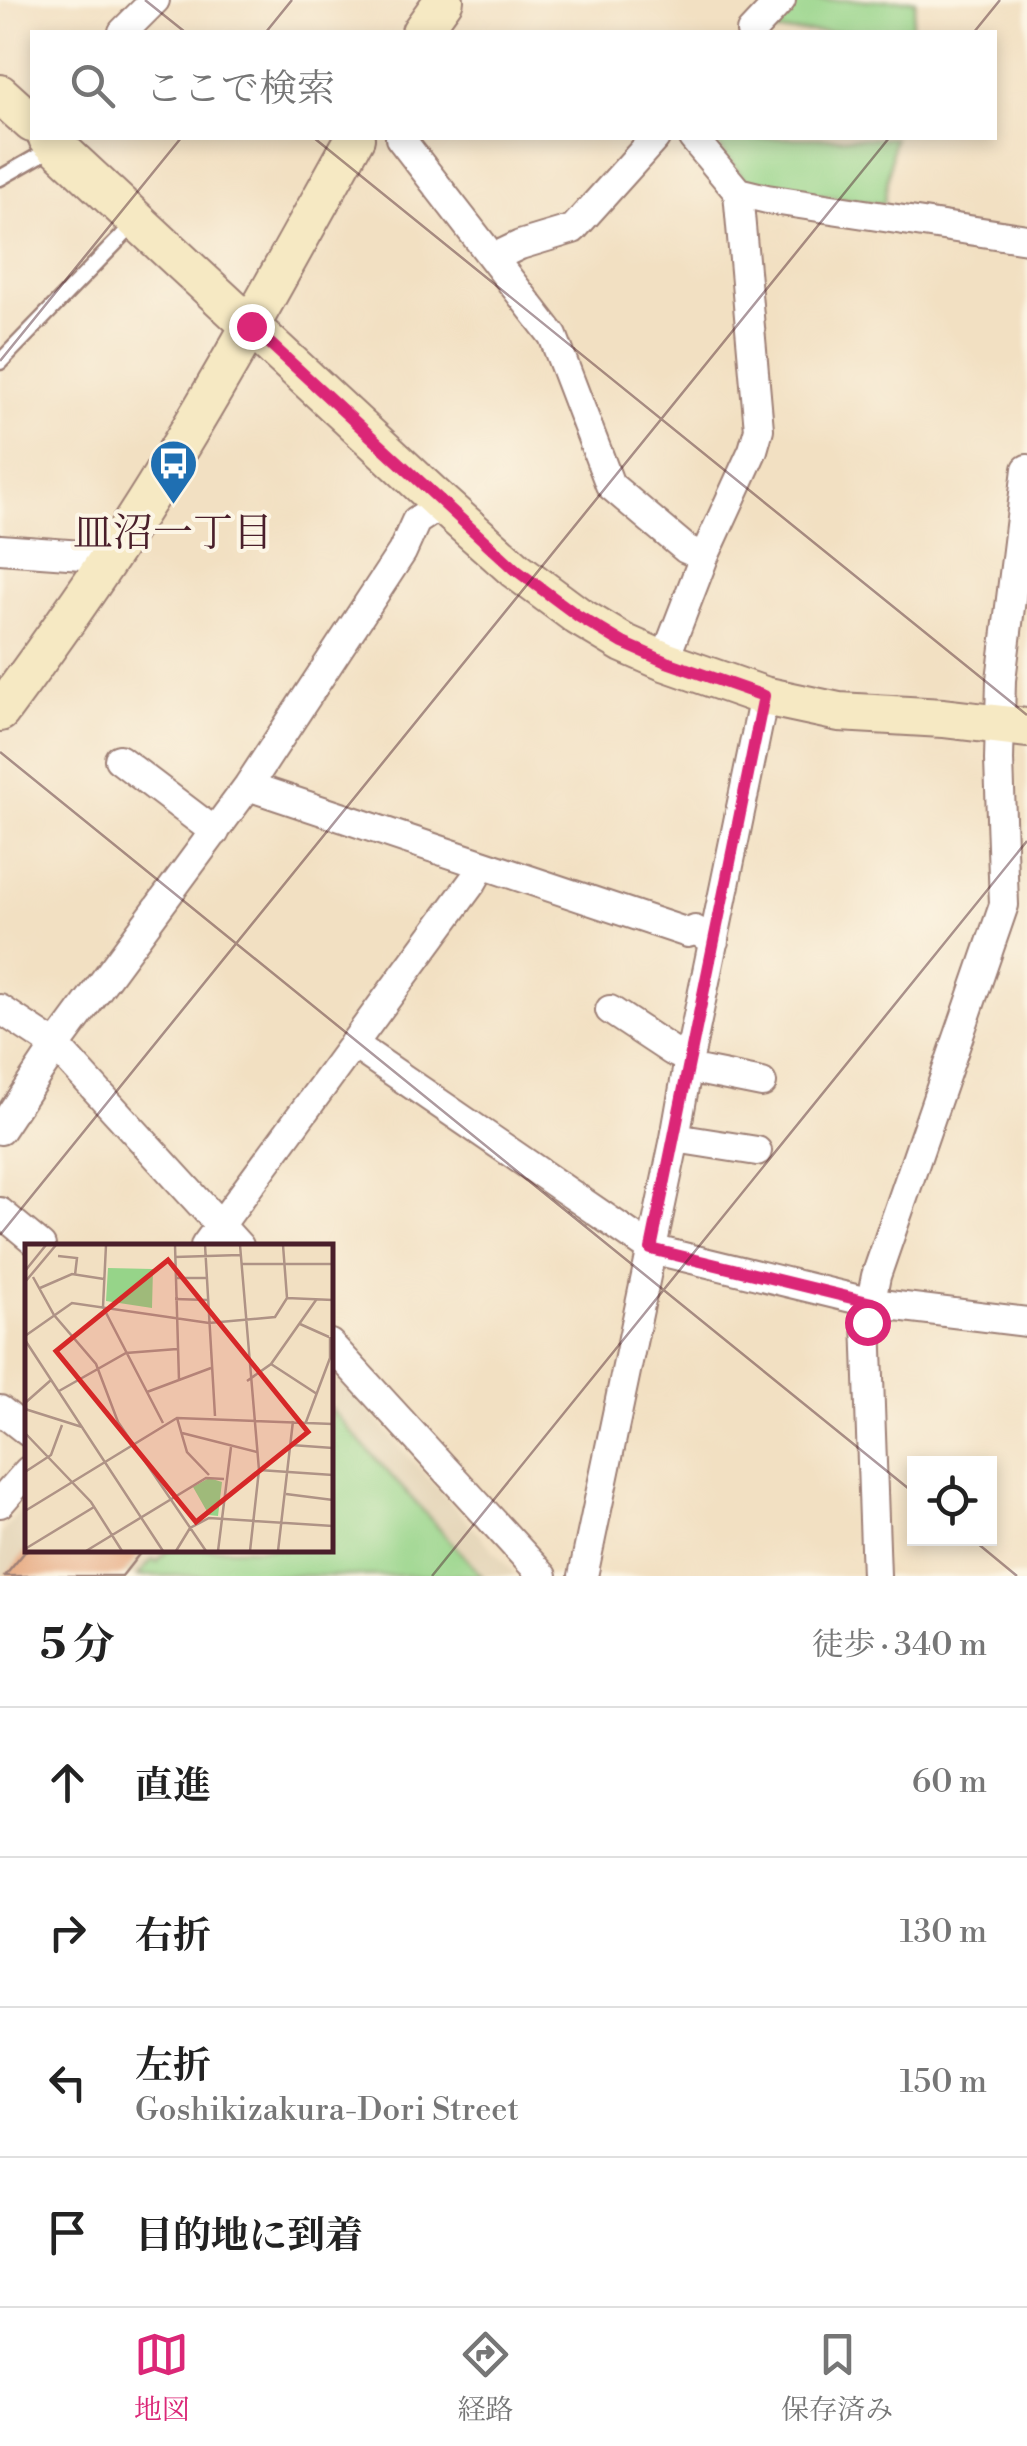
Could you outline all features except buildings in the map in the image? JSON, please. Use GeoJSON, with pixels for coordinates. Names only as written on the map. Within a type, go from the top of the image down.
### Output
{"type":"FeatureCollection","features":[{"type":"Feature","properties":{"kind":"street"},"geometry":{"type":"LineString","coordinates":[[753,30],[781,0]]}},
{"type":"Feature","properties":{"kind":"street"},"geometry":{"type":"LineString","coordinates":[[125,30],[152,1]]}},
{"type":"Feature","properties":{"kind":"street"},"geometry":{"type":"LineString","coordinates":[[0,94],[30,121]]}},
{"type":"Feature","properties":{"kind":"street"},"geometry":{"type":"LineString","coordinates":[[51,140],[442,504],[516,570],[578,616],[623,643],[664,661],[764,696],[840,712],[1014,726]]}},
{"type":"Feature","properties":{"kind":"street"},"geometry":{"type":"LineString","coordinates":[[0,712],[162,475],[251,326],[353,140]]}},
{"type":"Feature","properties":{"kind":"street"},"geometry":{"type":"LineString","coordinates":[[402,140],[553,336],[610,485],[686,549],[704,557]]}},
{"type":"Feature","properties":{"kind":"street"},"geometry":{"type":"LineString","coordinates":[[493,258],[520,245],[573,229],[653,140]]}},
{"type":"Feature","properties":{"kind":"street"},"geometry":{"type":"LineString","coordinates":[[664,661],[759,429],[738,192],[695,140]]}},
{"type":"Feature","properties":{"kind":"street"},"geometry":{"type":"LineString","coordinates":[[738,192],[1027,239]]}},
{"type":"Feature","properties":{"kind":"street"},"geometry":{"type":"LineString","coordinates":[[876,1576],[867,1322],[876,1276],[1004,905],[999,760],[1014,726],[1002,680],[1027,469]]}},
{"type":"Feature","properties":{"kind":"street"},"geometry":{"type":"LineString","coordinates":[[0,1130],[56,1046],[248,786],[402,552],[416,521],[442,504]]}},
{"type":"Feature","properties":{"kind":"street"},"geometry":{"type":"LineString","coordinates":[[0,549],[109,557]]}},
{"type":"Feature","properties":{"kind":"street"},"geometry":{"type":"LineString","coordinates":[[583,1576],[764,696]]}},
{"type":"Feature","properties":{"kind":"street"},"geometry":{"type":"LineString","coordinates":[[118,759],[215,832]]}},
{"type":"Feature","properties":{"kind":"street"},"geometry":{"type":"LineString","coordinates":[[248,786],[688,933],[695,930],[714,942]]}},
{"type":"Feature","properties":{"kind":"street"},"geometry":{"type":"LineString","coordinates":[[0,1009],[56,1046],[222,1239],[353,1044],[474,881],[482,864]]}},
{"type":"Feature","properties":{"kind":"street"},"geometry":{"type":"LineString","coordinates":[[610,1010],[688,1063],[762,1083]]}},
{"type":"Feature","properties":{"kind":"street"},"geometry":{"type":"LineString","coordinates":[[353,1044],[651,1249],[872,1303],[1027,1322]]}},
{"type":"Feature","properties":{"kind":"street"},"geometry":{"type":"LineString","coordinates":[[676,1138],[757,1151]]}},
{"type":"Feature","properties":{"kind":"street"},"geometry":{"type":"LineString","coordinates":[[0,1212],[39,1244]]}},
{"type":"Feature","properties":{"kind":"street"},"geometry":{"type":"LineString","coordinates":[[332,1346],[543,1576]]}},
{"type":"Feature","properties":{"kind":"street"},"geometry":{"type":"LineString","coordinates":[[0,1410],[25,1430]]}},
{"type":"Feature","properties":{"kind":"street"},"geometry":{"type":"LineString","coordinates":[[0,1503],[25,1474]]}},
{"type":"Feature","properties":{"kind":"lane"},"geometry":{"type":"LineString","coordinates":[[0,178],[41,140]]}},
{"type":"Feature","properties":{"kind":"lane"},"geometry":{"type":"LineString","coordinates":[[0,362],[138,220]]}},
{"type":"Feature","properties":{"kind":"shaded area"},"geometry":{"type":"Polygon","coordinates":[[[332,1371],[516,1576],[0,1576],[0,1536],[25,1505],[25,1551],[332,1551],[332,1371]]]}},
{"type":"Feature","properties":{"kind":"green space"},"geometry":{"type":"Polygon","coordinates":[[[799,0],[916,0],[911,30],[772,30],[799,0]]]}},
{"type":"Feature","properties":{"kind":"green space"},"geometry":{"type":"Polygon","coordinates":[[[714,140],[894,140],[884,204],[756,187],[743,178],[714,140]]]}},
{"type":"Feature","properties":{"kind":"green space"},"geometry":{"type":"Polygon","coordinates":[[[332,1410],[482,1576],[138,1576],[153,1559],[157,1562],[166,1551],[332,1551],[332,1410]]]}},
{"type":"Feature","properties":{"kind":"place","name":"皿沼一丁目"},"geometry":{"type":"Point","coordinates":[173,506]}},
{"type":"Feature","properties":{"kind":"route"},"geometry":{"type":"LineString","coordinates":[[251,326],[516,570],[578,616],[623,643],[664,661],[764,696],[651,1249],[872,1303],[867,1322]]}}]}
